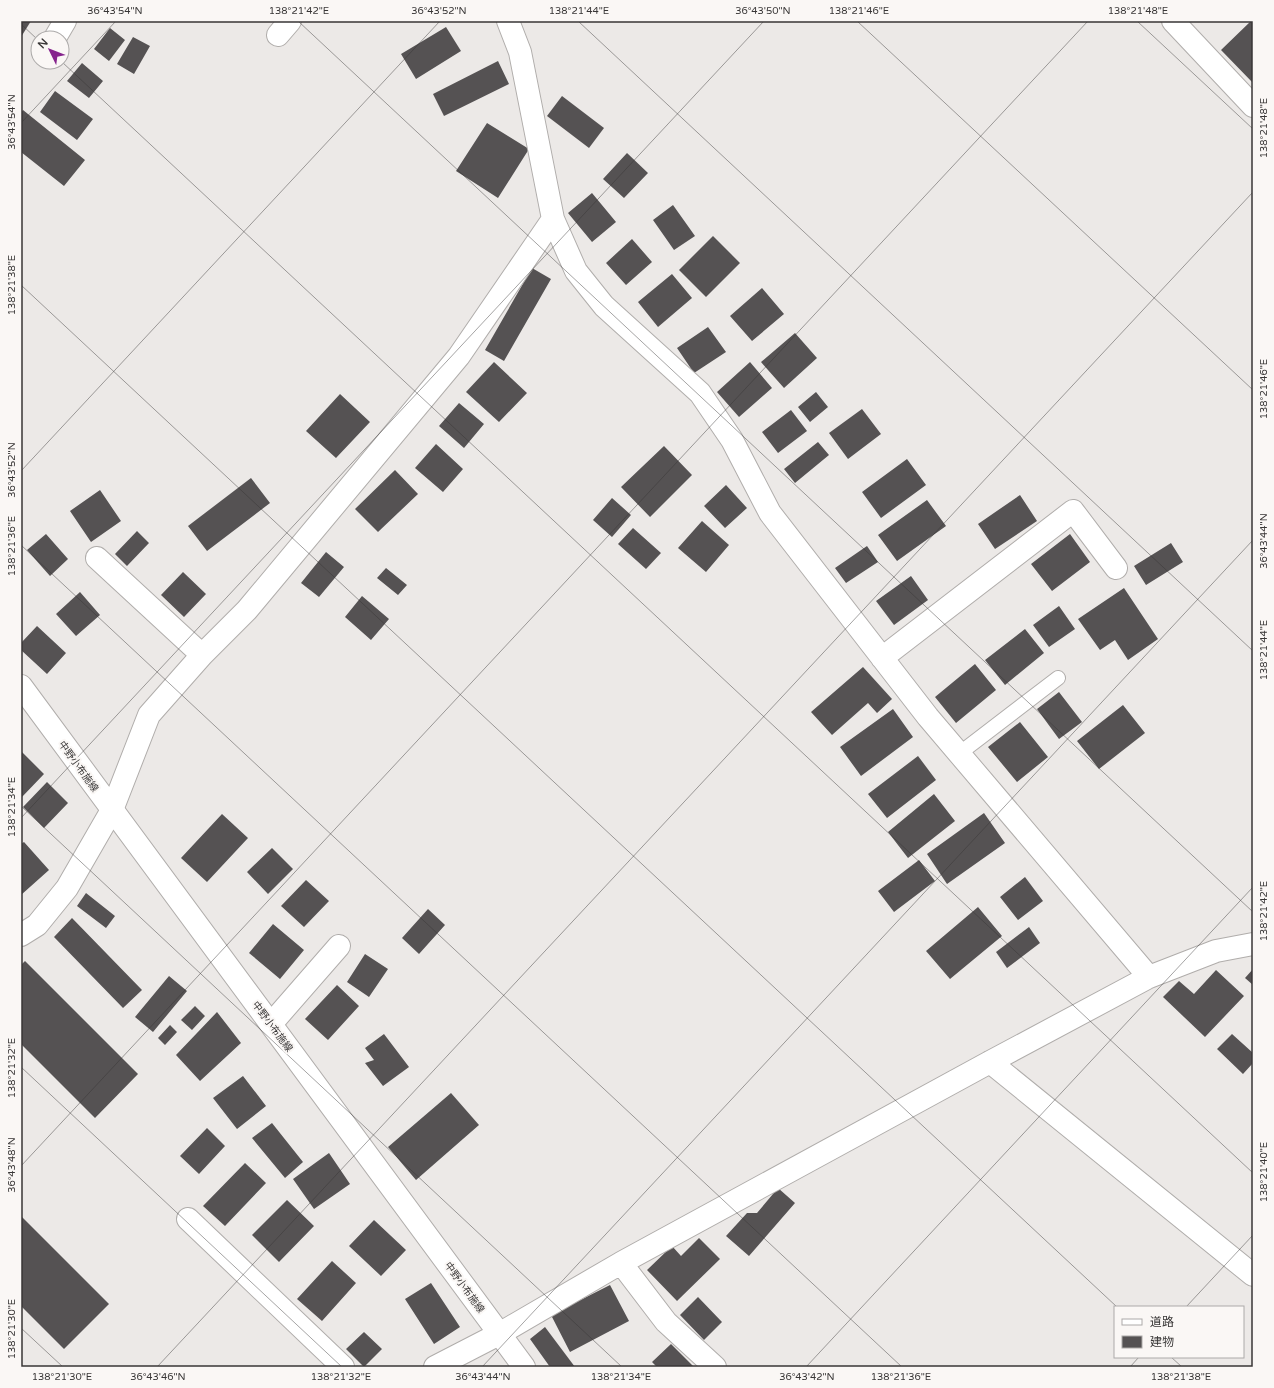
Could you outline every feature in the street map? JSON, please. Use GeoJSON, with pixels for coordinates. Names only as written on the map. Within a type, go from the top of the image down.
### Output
{"type":"FeatureCollection","features":[{"type":"Feature","properties":{"kind":"street"},"geometry":{"type":"LineString","coordinates":[[60,30],[65,21]]}},
{"type":"Feature","properties":{"kind":"street"},"geometry":{"type":"LineString","coordinates":[[508,21],[520,52],[553,219],[576,271],[604,306],[700,393],[732,440],[770,513],[928,717],[1149,977]]}},
{"type":"Feature","properties":{"kind":"street"},"geometry":{"type":"LineString","coordinates":[[1173,21],[1253,106]]}},
{"type":"Feature","properties":{"kind":"street"},"geometry":{"type":"LineString","coordinates":[[21,935],[37,926],[67,888],[112,810],[149,715],[202,655],[247,610],[459,356],[553,219]]}},
{"type":"Feature","properties":{"kind":"street"},"geometry":{"type":"LineString","coordinates":[[882,658],[1073,512],[1116,568]]}},
{"type":"Feature","properties":{"kind":"street"},"geometry":{"type":"LineString","coordinates":[[98,558],[202,655]]}},
{"type":"Feature","properties":{"kind":"street","name":"中野小布施線"},"geometry":{"type":"LineString","coordinates":[[21,686],[524,1367]]}},
{"type":"Feature","properties":{"kind":"street"},"geometry":{"type":"LineString","coordinates":[[435,1367],[499,1334],[621,1263],[1149,977],[1216,951],[1253,944]]}},
{"type":"Feature","properties":{"kind":"street"},"geometry":{"type":"LineString","coordinates":[[271,1024],[339,946]]}},
{"type":"Feature","properties":{"kind":"street"},"geometry":{"type":"LineString","coordinates":[[990,1062],[1253,1275]]}},
{"type":"Feature","properties":{"kind":"street"},"geometry":{"type":"LineString","coordinates":[[188,1219],[343,1367]]}},
{"type":"Feature","properties":{"kind":"street"},"geometry":{"type":"LineString","coordinates":[[621,1263],[666,1322],[715,1367]]}},
{"type":"Feature","properties":{"kind":"lane"},"geometry":{"type":"LineString","coordinates":[[960,754],[1058,678]]}},
{"type":"Feature","properties":{"kind":"building"},"geometry":{"type":"Polygon","coordinates":[[[21,21],[31,21],[21,37],[21,21]]]}},
{"type":"Feature","properties":{"kind":"building"},"geometry":{"type":"Polygon","coordinates":[[[1251,21],[1253,21],[1253,83],[1221,50],[1251,21]]]}},
{"type":"Feature","properties":{"kind":"building"},"geometry":{"type":"Polygon","coordinates":[[[446,27],[461,51],[416,79],[401,54],[446,27]]]}},
{"type":"Feature","properties":{"kind":"building"},"geometry":{"type":"Polygon","coordinates":[[[110,28],[125,40],[109,61],[94,49],[110,28]]]}},
{"type":"Feature","properties":{"kind":"building"},"geometry":{"type":"Polygon","coordinates":[[[133,37],[150,46],[134,74],[117,64],[133,37]]]}},
{"type":"Feature","properties":{"kind":"building"},"geometry":{"type":"Polygon","coordinates":[[[498,61],[509,84],[444,116],[433,94],[498,61]]]}},
{"type":"Feature","properties":{"kind":"building"},"geometry":{"type":"Polygon","coordinates":[[[82,63],[103,81],[89,98],[67,81],[82,63]]]}},
{"type":"Feature","properties":{"kind":"building"},"geometry":{"type":"Polygon","coordinates":[[[55,91],[93,119],[77,140],[40,112],[55,91]]]}},
{"type":"Feature","properties":{"kind":"building"},"geometry":{"type":"Polygon","coordinates":[[[562,96],[604,128],[589,148],[547,116],[562,96]]]}},
{"type":"Feature","properties":{"kind":"building"},"geometry":{"type":"Polygon","coordinates":[[[23,110],[85,160],[64,186],[21,152],[21,113],[23,110]]]}},
{"type":"Feature","properties":{"kind":"building"},"geometry":{"type":"Polygon","coordinates":[[[487,123],[529,149],[498,198],[456,171],[487,123]]]}},
{"type":"Feature","properties":{"kind":"building"},"geometry":{"type":"Polygon","coordinates":[[[627,153],[648,173],[624,198],[603,179],[627,153]]]}},
{"type":"Feature","properties":{"kind":"building"},"geometry":{"type":"Polygon","coordinates":[[[592,193],[616,222],[592,242],[568,213],[592,193]]]}},
{"type":"Feature","properties":{"kind":"building"},"geometry":{"type":"Polygon","coordinates":[[[673,205],[695,236],[674,250],[653,220],[673,205]]]}},
{"type":"Feature","properties":{"kind":"building"},"geometry":{"type":"Polygon","coordinates":[[[713,236],[740,263],[706,297],[679,270],[713,236]]]}},
{"type":"Feature","properties":{"kind":"building"},"geometry":{"type":"Polygon","coordinates":[[[632,239],[652,262],[626,285],[606,263],[632,239]]]}},
{"type":"Feature","properties":{"kind":"building"},"geometry":{"type":"Polygon","coordinates":[[[532,268],[551,279],[504,361],[485,350],[532,268]]]}},
{"type":"Feature","properties":{"kind":"building"},"geometry":{"type":"Polygon","coordinates":[[[672,274],[692,298],[658,327],[638,302],[672,274]]]}},
{"type":"Feature","properties":{"kind":"building"},"geometry":{"type":"Polygon","coordinates":[[[762,288],[784,314],[752,341],[730,316],[762,288]]]}},
{"type":"Feature","properties":{"kind":"building"},"geometry":{"type":"Polygon","coordinates":[[[708,327],[726,352],[694,373],[677,348],[708,327]]]}},
{"type":"Feature","properties":{"kind":"building"},"geometry":{"type":"Polygon","coordinates":[[[795,333],[817,358],[784,388],[761,362],[795,333]]]}},
{"type":"Feature","properties":{"kind":"building"},"geometry":{"type":"Polygon","coordinates":[[[494,362],[527,393],[499,422],[466,392],[494,362]]]}},
{"type":"Feature","properties":{"kind":"building"},"geometry":{"type":"Polygon","coordinates":[[[750,362],[772,388],[739,417],[717,392],[750,362]]]}},
{"type":"Feature","properties":{"kind":"building"},"geometry":{"type":"Polygon","coordinates":[[[816,392],[828,407],[810,422],[798,407],[816,392]]]}},
{"type":"Feature","properties":{"kind":"building"},"geometry":{"type":"Polygon","coordinates":[[[340,394],[370,422],[336,458],[306,431],[340,394]]]}},
{"type":"Feature","properties":{"kind":"building"},"geometry":{"type":"Polygon","coordinates":[[[459,403],[484,424],[464,448],[439,426],[459,403]]]}},
{"type":"Feature","properties":{"kind":"building"},"geometry":{"type":"Polygon","coordinates":[[[862,409],[881,434],[848,459],[829,433],[862,409]]]}},
{"type":"Feature","properties":{"kind":"building"},"geometry":{"type":"Polygon","coordinates":[[[791,410],[807,431],[778,453],[762,432],[791,410]]]}},
{"type":"Feature","properties":{"kind":"building"},"geometry":{"type":"Polygon","coordinates":[[[818,442],[829,455],[795,483],[784,469],[818,442]]]}},
{"type":"Feature","properties":{"kind":"building"},"geometry":{"type":"Polygon","coordinates":[[[436,444],[463,469],[443,492],[415,468],[436,444]]]}},
{"type":"Feature","properties":{"kind":"building"},"geometry":{"type":"Polygon","coordinates":[[[664,446],[692,475],[650,517],[621,487],[664,446]]]}},
{"type":"Feature","properties":{"kind":"building"},"geometry":{"type":"Polygon","coordinates":[[[907,459],[926,485],[881,518],[862,492],[907,459]]]}},
{"type":"Feature","properties":{"kind":"building"},"geometry":{"type":"Polygon","coordinates":[[[395,470],[418,494],[378,532],[355,509],[395,470]]]}},
{"type":"Feature","properties":{"kind":"building"},"geometry":{"type":"Polygon","coordinates":[[[251,478],[270,503],[207,551],[188,526],[251,478]]]}},
{"type":"Feature","properties":{"kind":"building"},"geometry":{"type":"Polygon","coordinates":[[[726,485],[747,508],[725,528],[704,506],[726,485]]]}},
{"type":"Feature","properties":{"kind":"building"},"geometry":{"type":"Polygon","coordinates":[[[100,490],[121,521],[91,542],[70,511],[100,490]]]}},
{"type":"Feature","properties":{"kind":"building"},"geometry":{"type":"Polygon","coordinates":[[[1020,495],[1037,521],[995,549],[978,524],[1020,495]]]}},
{"type":"Feature","properties":{"kind":"building"},"geometry":{"type":"Polygon","coordinates":[[[612,498],[631,515],[612,537],[593,520],[612,498]]]}},
{"type":"Feature","properties":{"kind":"building"},"geometry":{"type":"Polygon","coordinates":[[[927,500],[946,526],[897,561],[878,535],[927,500]]]}},
{"type":"Feature","properties":{"kind":"building"},"geometry":{"type":"Polygon","coordinates":[[[702,521],[729,545],[706,572],[678,548],[702,521]]]}},
{"type":"Feature","properties":{"kind":"building"},"geometry":{"type":"Polygon","coordinates":[[[633,528],[661,553],[646,569],[618,544],[633,528]]]}},
{"type":"Feature","properties":{"kind":"building"},"geometry":{"type":"Polygon","coordinates":[[[137,531],[149,543],[127,566],[115,554],[137,531]]]}},
{"type":"Feature","properties":{"kind":"building"},"geometry":{"type":"Polygon","coordinates":[[[46,534],[68,559],[50,576],[27,550],[46,534]]]}},
{"type":"Feature","properties":{"kind":"building"},"geometry":{"type":"Polygon","coordinates":[[[1070,534],[1090,562],[1052,591],[1031,564],[1070,534]]]}},
{"type":"Feature","properties":{"kind":"building"},"geometry":{"type":"Polygon","coordinates":[[[1171,543],[1183,562],[1146,585],[1134,566],[1171,543]]]}},
{"type":"Feature","properties":{"kind":"building"},"geometry":{"type":"Polygon","coordinates":[[[867,546],[878,562],[846,583],[835,568],[867,546]]]}},
{"type":"Feature","properties":{"kind":"building"},"geometry":{"type":"Polygon","coordinates":[[[326,552],[344,567],[319,597],[301,583],[326,552]]]}},
{"type":"Feature","properties":{"kind":"building"},"geometry":{"type":"Polygon","coordinates":[[[386,568],[407,585],[398,595],[377,578],[386,568]]]}},
{"type":"Feature","properties":{"kind":"building"},"geometry":{"type":"Polygon","coordinates":[[[183,572],[206,594],[184,617],[161,595],[183,572]]]}},
{"type":"Feature","properties":{"kind":"building"},"geometry":{"type":"Polygon","coordinates":[[[911,576],[928,600],[894,625],[876,601],[911,576]]]}},
{"type":"Feature","properties":{"kind":"building"},"geometry":{"type":"Polygon","coordinates":[[[1124,588],[1158,639],[1128,660],[1115,640],[1100,650],[1078,619],[1124,588]]]}},
{"type":"Feature","properties":{"kind":"building"},"geometry":{"type":"Polygon","coordinates":[[[80,592],[100,615],[76,636],[56,614],[80,592]]]}},
{"type":"Feature","properties":{"kind":"building"},"geometry":{"type":"Polygon","coordinates":[[[362,596],[389,619],[371,640],[345,617],[362,596]]]}},
{"type":"Feature","properties":{"kind":"building"},"geometry":{"type":"Polygon","coordinates":[[[1059,606],[1075,629],[1049,647],[1033,625],[1059,606]]]}},
{"type":"Feature","properties":{"kind":"building"},"geometry":{"type":"Polygon","coordinates":[[[37,626],[66,653],[47,674],[21,650],[21,643],[37,626]]]}},
{"type":"Feature","properties":{"kind":"building"},"geometry":{"type":"Polygon","coordinates":[[[1025,629],[1044,653],[1005,685],[985,660],[1025,629]]]}},
{"type":"Feature","properties":{"kind":"building"},"geometry":{"type":"Polygon","coordinates":[[[975,664],[996,690],[956,723],[935,697],[975,664]]]}},
{"type":"Feature","properties":{"kind":"building"},"geometry":{"type":"Polygon","coordinates":[[[863,667],[892,699],[877,713],[868,703],[832,735],[811,712],[863,667]]]}},
{"type":"Feature","properties":{"kind":"building"},"geometry":{"type":"Polygon","coordinates":[[[1059,692],[1082,722],[1059,739],[1037,709],[1059,692]]]}},
{"type":"Feature","properties":{"kind":"building"},"geometry":{"type":"Polygon","coordinates":[[[1123,705],[1145,733],[1099,769],[1077,741],[1123,705]]]}},
{"type":"Feature","properties":{"kind":"building"},"geometry":{"type":"Polygon","coordinates":[[[893,709],[913,737],[861,776],[840,747],[893,709]]]}},
{"type":"Feature","properties":{"kind":"building"},"geometry":{"type":"Polygon","coordinates":[[[1020,722],[1048,757],[1017,782],[988,747],[1020,722]]]}},
{"type":"Feature","properties":{"kind":"building"},"geometry":{"type":"Polygon","coordinates":[[[21,751],[44,774],[21,798],[21,751]]]}},
{"type":"Feature","properties":{"kind":"building"},"geometry":{"type":"Polygon","coordinates":[[[918,756],[936,780],[887,818],[868,794],[918,756]]]}},
{"type":"Feature","properties":{"kind":"building"},"geometry":{"type":"Polygon","coordinates":[[[47,782],[68,803],[44,828],[23,807],[47,782]]]}},
{"type":"Feature","properties":{"kind":"building"},"geometry":{"type":"Polygon","coordinates":[[[934,794],[955,821],[908,858],[888,832],[934,794]]]}},
{"type":"Feature","properties":{"kind":"building"},"geometry":{"type":"Polygon","coordinates":[[[984,813],[1005,843],[947,884],[927,854],[984,813]]]}},
{"type":"Feature","properties":{"kind":"building"},"geometry":{"type":"Polygon","coordinates":[[[222,814],[248,838],[207,882],[181,858],[222,814]]]}},
{"type":"Feature","properties":{"kind":"building"},"geometry":{"type":"Polygon","coordinates":[[[24,842],[49,870],[21,895],[21,844],[24,842]]]}},
{"type":"Feature","properties":{"kind":"building"},"geometry":{"type":"Polygon","coordinates":[[[272,848],[293,869],[268,894],[247,872],[272,848]]]}},
{"type":"Feature","properties":{"kind":"building"},"geometry":{"type":"Polygon","coordinates":[[[919,860],[935,881],[894,912],[878,891],[919,860]]]}},
{"type":"Feature","properties":{"kind":"building"},"geometry":{"type":"Polygon","coordinates":[[[1025,877],[1043,901],[1018,920],[1000,897],[1025,877]]]}},
{"type":"Feature","properties":{"kind":"building"},"geometry":{"type":"Polygon","coordinates":[[[306,880],[329,901],[304,927],[281,906],[306,880]]]}},
{"type":"Feature","properties":{"kind":"building"},"geometry":{"type":"Polygon","coordinates":[[[86,893],[115,916],[106,928],[77,906],[86,893]]]}},
{"type":"Feature","properties":{"kind":"building"},"geometry":{"type":"Polygon","coordinates":[[[978,907],[1002,936],[950,979],[926,951],[978,907]]]}},
{"type":"Feature","properties":{"kind":"building"},"geometry":{"type":"Polygon","coordinates":[[[428,909],[445,925],[419,954],[402,938],[428,909]]]}},
{"type":"Feature","properties":{"kind":"building"},"geometry":{"type":"Polygon","coordinates":[[[72,918],[142,990],[123,1008],[54,937],[72,918]]]}},
{"type":"Feature","properties":{"kind":"building"},"geometry":{"type":"Polygon","coordinates":[[[273,924],[304,950],[280,979],[249,953],[273,924]]]}},
{"type":"Feature","properties":{"kind":"building"},"geometry":{"type":"Polygon","coordinates":[[[1029,927],[1040,943],[1007,968],[996,952],[1029,927]]]}},
{"type":"Feature","properties":{"kind":"building"},"geometry":{"type":"Polygon","coordinates":[[[365,954],[388,969],[369,997],[347,982],[365,954]]]}},
{"type":"Feature","properties":{"kind":"building"},"geometry":{"type":"Polygon","coordinates":[[[25,961],[138,1074],[95,1118],[21,1044],[21,965],[25,961]]]}},
{"type":"Feature","properties":{"kind":"building"},"geometry":{"type":"Polygon","coordinates":[[[1253,969],[1253,985],[1245,978],[1253,969]]]}},
{"type":"Feature","properties":{"kind":"building"},"geometry":{"type":"Polygon","coordinates":[[[1216,970],[1244,996],[1205,1037],[1163,997],[1179,981],[1194,994],[1216,970]]]}},
{"type":"Feature","properties":{"kind":"building"},"geometry":{"type":"Polygon","coordinates":[[[169,976],[187,991],[153,1032],[135,1017],[169,976]]]}},
{"type":"Feature","properties":{"kind":"building"},"geometry":{"type":"Polygon","coordinates":[[[337,985],[359,1006],[328,1040],[305,1019],[337,985]]]}},
{"type":"Feature","properties":{"kind":"building"},"geometry":{"type":"Polygon","coordinates":[[[195,1006],[205,1016],[192,1030],[181,1020],[195,1006]]]}},
{"type":"Feature","properties":{"kind":"building"},"geometry":{"type":"Polygon","coordinates":[[[217,1012],[241,1043],[200,1081],[176,1055],[217,1012]]]}},
{"type":"Feature","properties":{"kind":"building"},"geometry":{"type":"Polygon","coordinates":[[[170,1025],[177,1032],[165,1045],[158,1038],[170,1025]]]}},
{"type":"Feature","properties":{"kind":"building"},"geometry":{"type":"Polygon","coordinates":[[[384,1034],[409,1067],[383,1086],[365,1063],[374,1060],[365,1048],[384,1034]]]}},
{"type":"Feature","properties":{"kind":"building"},"geometry":{"type":"Polygon","coordinates":[[[1232,1034],[1253,1053],[1253,1063],[1243,1074],[1217,1049],[1232,1034]]]}},
{"type":"Feature","properties":{"kind":"building"},"geometry":{"type":"Polygon","coordinates":[[[243,1076],[266,1106],[237,1129],[213,1098],[243,1076]]]}},
{"type":"Feature","properties":{"kind":"building"},"geometry":{"type":"Polygon","coordinates":[[[451,1093],[479,1125],[416,1180],[388,1147],[451,1093]]]}},
{"type":"Feature","properties":{"kind":"building"},"geometry":{"type":"Polygon","coordinates":[[[272,1123],[303,1162],[285,1178],[252,1138],[272,1123]]]}},
{"type":"Feature","properties":{"kind":"building"},"geometry":{"type":"Polygon","coordinates":[[[207,1128],[225,1146],[199,1174],[180,1156],[207,1128]]]}},
{"type":"Feature","properties":{"kind":"building"},"geometry":{"type":"Polygon","coordinates":[[[329,1153],[350,1184],[314,1209],[293,1179],[329,1153]]]}},
{"type":"Feature","properties":{"kind":"building"},"geometry":{"type":"Polygon","coordinates":[[[245,1163],[266,1183],[225,1226],[203,1206],[245,1163]]]}},
{"type":"Feature","properties":{"kind":"building"},"geometry":{"type":"Polygon","coordinates":[[[778,1188],[795,1203],[749,1256],[726,1236],[747,1213],[757,1213],[778,1188]]]}},
{"type":"Feature","properties":{"kind":"building"},"geometry":{"type":"Polygon","coordinates":[[[287,1200],[314,1226],[279,1262],[252,1235],[287,1200]]]}},
{"type":"Feature","properties":{"kind":"building"},"geometry":{"type":"Polygon","coordinates":[[[21,1216],[109,1304],[64,1349],[21,1306],[21,1216]]]}},
{"type":"Feature","properties":{"kind":"building"},"geometry":{"type":"Polygon","coordinates":[[[374,1220],[406,1250],[381,1276],[349,1246],[374,1220]]]}},
{"type":"Feature","properties":{"kind":"building"},"geometry":{"type":"Polygon","coordinates":[[[699,1238],[720,1259],[677,1301],[647,1270],[672,1246],[681,1256],[699,1238]]]}},
{"type":"Feature","properties":{"kind":"building"},"geometry":{"type":"Polygon","coordinates":[[[332,1261],[356,1283],[322,1321],[297,1299],[332,1261]]]}},
{"type":"Feature","properties":{"kind":"building"},"geometry":{"type":"Polygon","coordinates":[[[431,1283],[460,1327],[434,1344],[405,1299],[431,1283]]]}},
{"type":"Feature","properties":{"kind":"building"},"geometry":{"type":"Polygon","coordinates":[[[610,1285],[629,1321],[570,1352],[551,1315],[610,1285]]]}},
{"type":"Feature","properties":{"kind":"building"},"geometry":{"type":"Polygon","coordinates":[[[698,1297],[722,1322],[704,1340],[680,1315],[698,1297]]]}},
{"type":"Feature","properties":{"kind":"building"},"geometry":{"type":"Polygon","coordinates":[[[545,1327],[575,1367],[550,1367],[530,1339],[545,1327]]]}},
{"type":"Feature","properties":{"kind":"building"},"geometry":{"type":"Polygon","coordinates":[[[364,1332],[382,1349],[364,1367],[346,1349],[364,1332]]]}},
{"type":"Feature","properties":{"kind":"building"},"geometry":{"type":"Polygon","coordinates":[[[671,1344],[694,1367],[657,1367],[652,1362],[671,1344]]]}}]}
